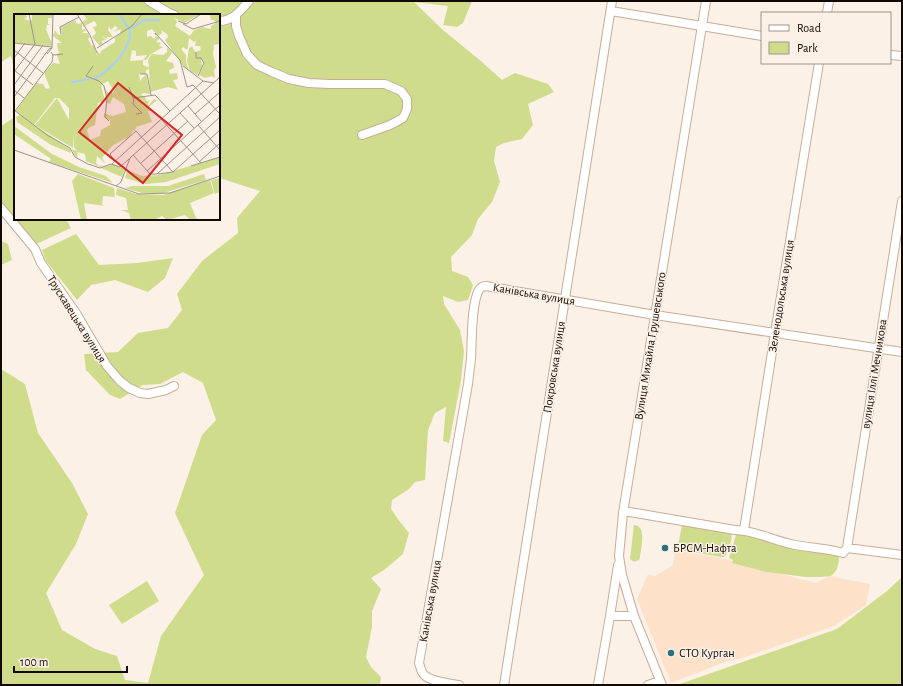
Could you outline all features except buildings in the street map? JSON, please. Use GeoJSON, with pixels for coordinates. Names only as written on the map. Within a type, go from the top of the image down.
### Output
{"type":"FeatureCollection","features":[{"type":"Feature","properties":{"kind":"street"},"geometry":{"type":"LineString","coordinates":[[149,1],[171,14]]}},
{"type":"Feature","properties":{"kind":"street"},"geometry":{"type":"LineString","coordinates":[[220,21],[236,15],[249,1]]}},
{"type":"Feature","properties":{"kind":"street","name":"Покровська вулиця"},"geometry":{"type":"LineString","coordinates":[[504,685],[612,1]]}},
{"type":"Feature","properties":{"kind":"street","name":"Вулиця Михайла Грушевського"},"geometry":{"type":"LineString","coordinates":[[661,683],[634,616],[622,575],[619,556],[624,511],[706,1]]}},
{"type":"Feature","properties":{"kind":"street"},"geometry":{"type":"LineString","coordinates":[[827,12],[829,1]]}},
{"type":"Feature","properties":{"kind":"street"},"geometry":{"type":"LineString","coordinates":[[610,11],[761,36]]}},
{"type":"Feature","properties":{"kind":"street"},"geometry":{"type":"LineString","coordinates":[[236,15],[236,26],[247,54],[257,65],[272,72],[289,79],[309,83],[385,84],[401,91],[407,99],[407,109],[402,118],[390,125],[362,135]]}},
{"type":"Feature","properties":{"kind":"street"},"geometry":{"type":"LineString","coordinates":[[891,55],[902,56]]}},
{"type":"Feature","properties":{"kind":"street","name":"Зеленодольська вулиця"},"geometry":{"type":"LineString","coordinates":[[744,530],[819,64]]}},
{"type":"Feature","properties":{"kind":"street","name":"вулиця Іллі Мечникова"},"geometry":{"type":"LineString","coordinates":[[847,548],[902,201]]}},
{"type":"Feature","properties":{"kind":"street","name":"Трускавецька вулиця"},"geometry":{"type":"LineString","coordinates":[[1,208],[35,249],[41,263],[76,313],[107,366],[120,381],[129,388],[140,393],[148,394],[166,390],[174,386]]}},
{"type":"Feature","properties":{"kind":"street","name":"Канівська вулиця"},"geometry":{"type":"LineString","coordinates":[[459,685],[431,680],[425,677],[419,662],[468,384],[473,314],[478,292],[481,288],[486,286],[655,315],[902,352]]}},
{"type":"Feature","properties":{"kind":"street"},"geometry":{"type":"LineString","coordinates":[[624,511],[735,530],[744,530],[775,540],[843,553],[847,548],[902,555]]}},
{"type":"Feature","properties":{"kind":"street"},"geometry":{"type":"LineString","coordinates":[[598,685],[619,556]]}},
{"type":"Feature","properties":{"kind":"street"},"geometry":{"type":"LineString","coordinates":[[610,616],[634,616]]}},
{"type":"Feature","properties":{"kind":"street"},"geometry":{"type":"LineString","coordinates":[[648,685],[661,683]]}},
{"type":"Feature","properties":{"kind":"shaded area"},"geometry":{"type":"Polygon","coordinates":[[[675,550],[725,559],[816,583],[829,576],[870,584],[866,605],[834,626],[743,658],[722,663],[671,683],[637,599],[648,574],[655,576],[673,565],[675,550]]]}},
{"type":"Feature","properties":{"kind":"green space"},"geometry":{"type":"Polygon","coordinates":[[[1,1],[472,1],[463,23],[457,27],[443,25],[448,6],[414,2],[443,30],[502,80],[515,73],[548,84],[554,92],[528,104],[533,125],[522,139],[504,143],[496,147],[494,161],[500,182],[492,202],[478,219],[472,235],[451,257],[452,271],[468,277],[473,285],[468,300],[458,302],[443,296],[444,304],[460,330],[464,351],[461,380],[449,443],[443,441],[446,407],[435,413],[428,430],[425,480],[415,482],[409,489],[392,500],[391,509],[409,533],[403,554],[384,570],[371,578],[381,589],[372,611],[372,627],[366,657],[371,667],[381,677],[380,685],[1,685],[1,369],[25,384],[38,433],[72,483],[88,514],[76,544],[46,593],[62,630],[95,649],[117,656],[125,680],[148,683],[161,636],[204,575],[175,513],[202,435],[216,420],[203,383],[183,372],[160,384],[143,385],[120,399],[110,395],[86,370],[84,354],[118,352],[138,333],[168,328],[182,310],[177,294],[202,261],[238,233],[237,218],[260,191],[220,178],[220,14],[14,14],[14,69],[11,56],[1,62],[1,1]]]}},
{"type":"Feature","properties":{"kind":"green space"},"geometry":{"type":"Polygon","coordinates":[[[14,118],[14,218],[1,203],[1,126],[14,118]]]}},
{"type":"Feature","properties":{"kind":"green space"},"geometry":{"type":"Polygon","coordinates":[[[16,220],[67,220],[71,228],[36,244],[16,220]]]}},
{"type":"Feature","properties":{"kind":"green space"},"geometry":{"type":"Polygon","coordinates":[[[76,234],[99,265],[137,263],[173,258],[165,278],[148,292],[115,280],[91,285],[77,300],[46,261],[42,250],[76,234]]]}},
{"type":"Feature","properties":{"kind":"green space"},"geometry":{"type":"Polygon","coordinates":[[[1,241],[8,244],[12,260],[1,265],[1,241]]]}},
{"type":"Feature","properties":{"kind":"green space"},"geometry":{"type":"Polygon","coordinates":[[[634,525],[641,529],[642,543],[639,560],[632,561],[630,559],[634,525]]]}},
{"type":"Feature","properties":{"kind":"green space"},"geometry":{"type":"Polygon","coordinates":[[[682,525],[731,533],[731,541],[726,555],[721,557],[680,550],[678,546],[682,525]]]}},
{"type":"Feature","properties":{"kind":"green space"},"geometry":{"type":"Polygon","coordinates":[[[738,532],[776,544],[838,554],[839,560],[837,569],[831,576],[806,577],[767,572],[732,563],[733,560],[729,558],[738,532]]]}},
{"type":"Feature","properties":{"kind":"green space"},"geometry":{"type":"Polygon","coordinates":[[[902,577],[902,682],[898,685],[677,685],[837,629],[887,591],[902,577]]]}},
{"type":"Feature","properties":{"kind":"green space"},"geometry":{"type":"Polygon","coordinates":[[[147,581],[159,601],[122,624],[109,605],[147,581]]]}},
{"type":"Feature","properties":{"kind":"place","name":"БРСМ-Нафта"},"geometry":{"type":"Point","coordinates":[665,548]}},
{"type":"Feature","properties":{"kind":"place","name":"СТО Курган"},"geometry":{"type":"Point","coordinates":[671,653]}}]}
